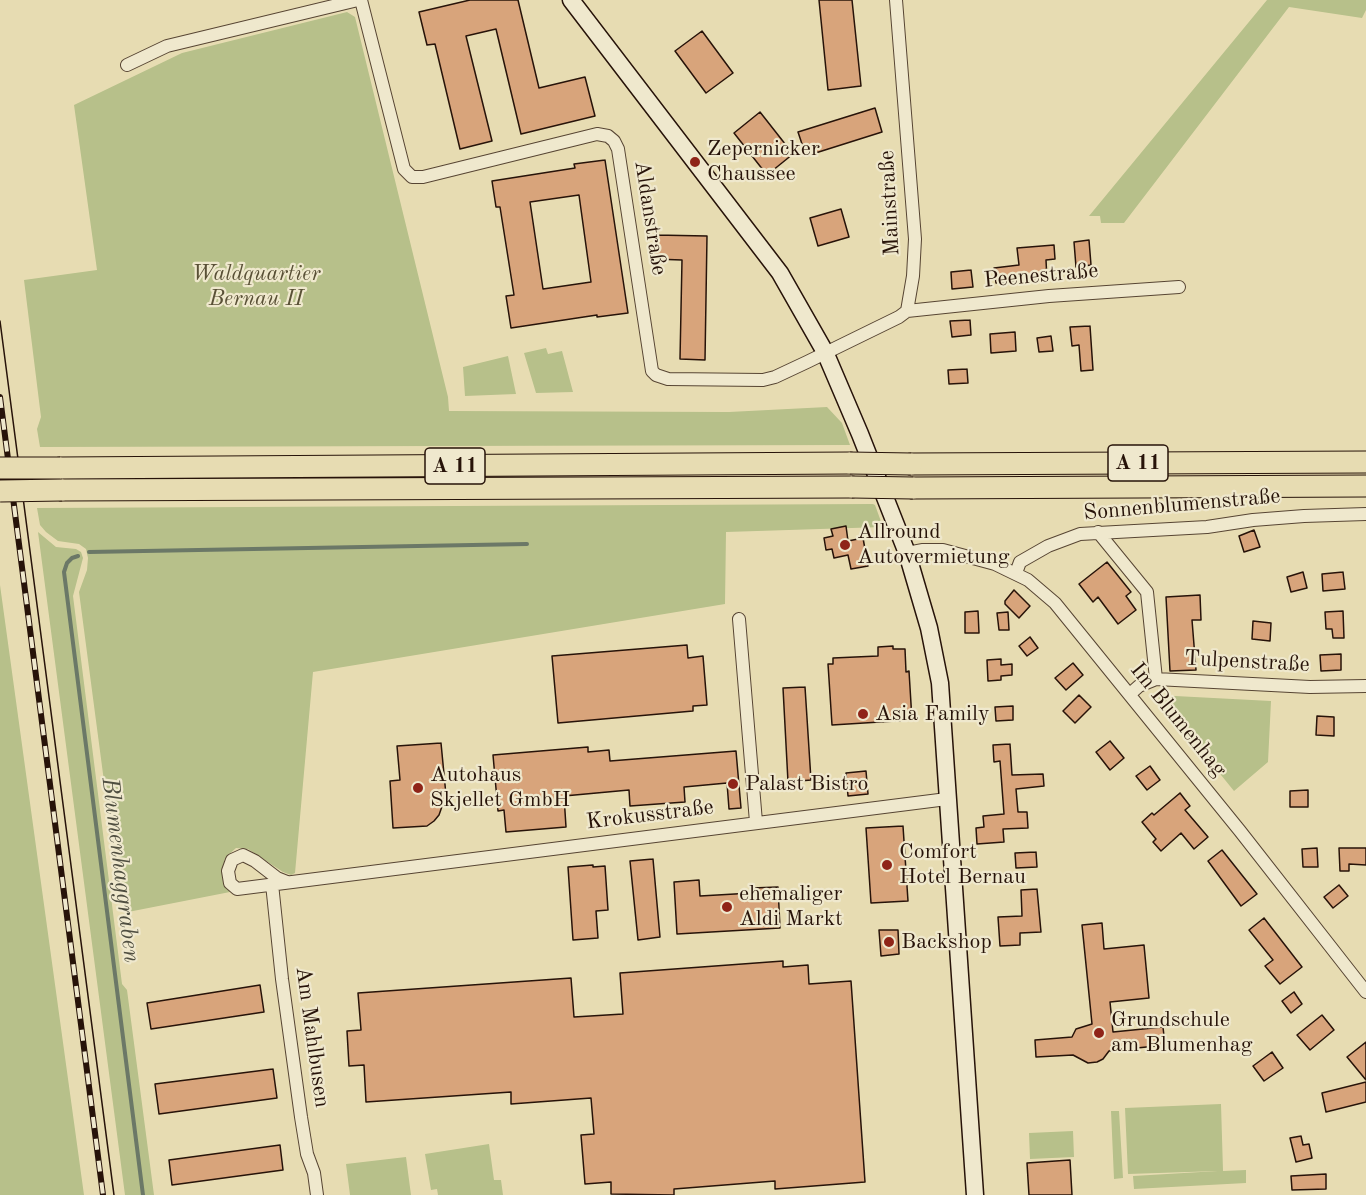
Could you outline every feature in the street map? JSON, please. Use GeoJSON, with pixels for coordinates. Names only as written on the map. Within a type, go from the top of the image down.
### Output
{"type":"FeatureCollection","features":[{"type":"Feature","properties":{"kind":"highway","name":"A 11"},"geometry":{"type":"LineString","coordinates":[[0,468],[1366,462]]}},
{"type":"Feature","properties":{"kind":"highway","name":"A 11"},"geometry":{"type":"LineString","coordinates":[[0,491],[1366,486]]}},
{"type":"Feature","properties":{"kind":"main road"},"geometry":{"type":"LineString","coordinates":[[571,0],[780,273],[825,352],[907,553],[929,628],[939,683],[975,1195]]}},
{"type":"Feature","properties":{"kind":"street"},"geometry":{"type":"LineString","coordinates":[[127,65],[166,46],[359,0]]}},
{"type":"Feature","properties":{"kind":"street","name":"Aldanstraße"},"geometry":{"type":"LineString","coordinates":[[359,0],[404,169],[412,177],[423,177],[597,134],[608,136],[614,141],[618,149],[627,203],[649,357],[652,370],[656,375],[668,379],[763,380],[775,377],[825,352]]}},
{"type":"Feature","properties":{"kind":"street","name":"Mainstraße"},"geometry":{"type":"LineString","coordinates":[[896,0],[915,239],[908,311]]}},
{"type":"Feature","properties":{"kind":"street","name":"Peenestraße"},"geometry":{"type":"LineString","coordinates":[[908,311],[1049,296],[1179,287]]}},
{"type":"Feature","properties":{"kind":"street"},"geometry":{"type":"LineString","coordinates":[[825,352],[908,311]]}},
{"type":"Feature","properties":{"kind":"street","name":"Sonnenblumenstraße"},"geometry":{"type":"LineString","coordinates":[[1016,573],[1020,562],[1048,546],[1080,534],[1207,527],[1304,516],[1366,514]]}},
{"type":"Feature","properties":{"kind":"street","name":"Im Blumenhag"},"geometry":{"type":"LineString","coordinates":[[1098,532],[1148,592],[1156,679]]}},
{"type":"Feature","properties":{"kind":"street","name":"Im Blumenhag"},"geometry":{"type":"LineString","coordinates":[[907,553],[943,550],[994,564],[1028,580],[1055,603],[1366,992]]}},
{"type":"Feature","properties":{"kind":"street"},"geometry":{"type":"LineString","coordinates":[[739,619],[756,822]]}},
{"type":"Feature","properties":{"kind":"street","name":"Tulpenstraße"},"geometry":{"type":"LineString","coordinates":[[1130,694],[1138,686],[1156,679],[1310,687],[1366,686]]}},
{"type":"Feature","properties":{"kind":"street","name":"Krokusstraße"},"geometry":{"type":"LineString","coordinates":[[288,882],[277,878],[243,855],[232,860],[228,871],[230,883],[237,889],[947,799]]}},
{"type":"Feature","properties":{"kind":"street","name":"Am Mahlbusen"},"geometry":{"type":"LineString","coordinates":[[272,884],[282,979],[307,1154],[314,1173],[317,1195]]}},
{"type":"Feature","properties":{"kind":"green space"},"geometry":{"type":"Polygon","coordinates":[[[1267,0],[1366,0],[1366,10],[1362,18],[1289,7],[1124,223],[1101,223],[1100,216],[1089,216],[1267,0]]]}},
{"type":"Feature","properties":{"kind":"green space","name":"Waldquartier Bernau II"},"geometry":{"type":"Polygon","coordinates":[[[347,12],[355,17],[448,397],[449,411],[729,412],[827,407],[842,423],[850,445],[40,447],[37,429],[41,417],[24,280],[97,270],[74,105],[182,53],[347,12]]]}},
{"type":"Feature","properties":{"kind":"green space"},"geometry":{"type":"Polygon","coordinates":[[[546,348],[548,354],[562,351],[573,392],[536,393],[524,353],[546,348]]]}},
{"type":"Feature","properties":{"kind":"green space"},"geometry":{"type":"Polygon","coordinates":[[[508,356],[516,394],[465,396],[463,367],[508,356]]]}},
{"type":"Feature","properties":{"kind":"green space"},"geometry":{"type":"Polygon","coordinates":[[[873,504],[883,527],[726,532],[725,604],[313,672],[295,873],[291,875],[283,872],[248,849],[236,848],[225,858],[222,871],[224,885],[230,892],[128,912],[122,903],[119,895],[79,592],[87,570],[88,558],[86,549],[79,544],[58,541],[46,532],[40,525],[37,508],[873,504]]]}},
{"type":"Feature","properties":{"kind":"green space"},"geometry":{"type":"Polygon","coordinates":[[[38,532],[56,547],[76,549],[81,552],[83,558],[73,596],[122,984],[127,990],[154,1195],[125,1195],[38,532]]]}},
{"type":"Feature","properties":{"kind":"green space"},"geometry":{"type":"Polygon","coordinates":[[[0,585],[84,1195],[0,1195],[0,585]]]}},
{"type":"Feature","properties":{"kind":"green space"},"geometry":{"type":"Polygon","coordinates":[[[1156,695],[1271,701],[1268,762],[1234,791],[1156,695]]]}},
{"type":"Feature","properties":{"kind":"green space"},"geometry":{"type":"Polygon","coordinates":[[[1221,1104],[1223,1171],[1246,1170],[1246,1183],[1134,1189],[1133,1176],[1218,1171],[1128,1174],[1125,1108],[1221,1104]]]}},
{"type":"Feature","properties":{"kind":"green space"},"geometry":{"type":"Polygon","coordinates":[[[1111,1111],[1119,1111],[1123,1178],[1114,1179],[1111,1111]]]}},
{"type":"Feature","properties":{"kind":"green space"},"geometry":{"type":"Polygon","coordinates":[[[1073,1131],[1074,1157],[1030,1159],[1029,1133],[1073,1131]]]}},
{"type":"Feature","properties":{"kind":"green space"},"geometry":{"type":"Polygon","coordinates":[[[489,1144],[494,1180],[501,1180],[503,1195],[438,1195],[437,1189],[431,1190],[425,1154],[489,1144]]]}},
{"type":"Feature","properties":{"kind":"green space"},"geometry":{"type":"Polygon","coordinates":[[[406,1157],[411,1195],[350,1195],[346,1164],[406,1157]]]}},
{"type":"Feature","properties":{"kind":"building"},"geometry":{"type":"Polygon","coordinates":[[[470,0],[518,0],[539,88],[585,77],[595,116],[521,134],[496,29],[466,36],[492,141],[460,149],[435,44],[427,45],[419,12],[470,0]]]}},
{"type":"Feature","properties":{"kind":"building"},"geometry":{"type":"Polygon","coordinates":[[[819,0],[852,0],[861,86],[828,90],[819,0]]]}},
{"type":"Feature","properties":{"kind":"building"},"geometry":{"type":"Polygon","coordinates":[[[702,31],[733,73],[706,93],[675,51],[702,31]]]}},
{"type":"Feature","properties":{"kind":"building"},"geometry":{"type":"Polygon","coordinates":[[[875,108],[882,132],[806,156],[798,132],[875,108]]]}},
{"type":"Feature","properties":{"kind":"building"},"geometry":{"type":"Polygon","coordinates":[[[760,112],[793,154],[767,175],[734,133],[760,112]]]}},
{"type":"Feature","properties":{"kind":"building"},"geometry":{"type":"Polygon","coordinates":[[[605,160],[628,313],[597,317],[597,315],[511,328],[506,296],[514,295],[500,207],[496,207],[492,181],[575,168],[574,164],[605,160]],[[579,195],[530,202],[543,289],[591,282],[579,195]]]}},
{"type":"Feature","properties":{"kind":"building"},"geometry":{"type":"Polygon","coordinates":[[[841,209],[849,237],[818,246],[810,218],[841,209]]]}},
{"type":"Feature","properties":{"kind":"building"},"geometry":{"type":"Polygon","coordinates":[[[655,235],[707,236],[705,360],[680,359],[682,260],[654,259],[655,235]]]}},
{"type":"Feature","properties":{"kind":"building"},"geometry":{"type":"Polygon","coordinates":[[[1089,240],[1091,265],[1076,267],[1074,242],[1089,240]]]}},
{"type":"Feature","properties":{"kind":"building"},"geometry":{"type":"Polygon","coordinates":[[[1054,245],[1055,259],[1046,260],[1047,280],[996,283],[994,268],[1019,265],[1017,248],[1054,245]]]}},
{"type":"Feature","properties":{"kind":"building"},"geometry":{"type":"Polygon","coordinates":[[[971,270],[973,287],[952,289],[951,272],[971,270]]]}},
{"type":"Feature","properties":{"kind":"building"},"geometry":{"type":"Polygon","coordinates":[[[970,320],[971,335],[952,337],[950,321],[970,320]]]}},
{"type":"Feature","properties":{"kind":"building"},"geometry":{"type":"Polygon","coordinates":[[[1090,326],[1093,370],[1081,371],[1079,345],[1072,346],[1070,327],[1090,326]]]}},
{"type":"Feature","properties":{"kind":"building"},"geometry":{"type":"Polygon","coordinates":[[[1015,332],[1016,351],[991,353],[990,334],[1015,332]]]}},
{"type":"Feature","properties":{"kind":"building"},"geometry":{"type":"Polygon","coordinates":[[[1051,336],[1053,351],[1039,352],[1037,338],[1051,336]]]}},
{"type":"Feature","properties":{"kind":"building"},"geometry":{"type":"Polygon","coordinates":[[[967,369],[968,383],[949,384],[948,370],[967,369]]]}},
{"type":"Feature","properties":{"kind":"building","name":"Allround Autovermietung"},"geometry":{"type":"Polygon","coordinates":[[[846,526],[848,541],[863,538],[868,566],[851,569],[848,555],[834,558],[832,549],[826,550],[824,538],[833,536],[831,529],[846,526]]]}},
{"type":"Feature","properties":{"kind":"building"},"geometry":{"type":"Polygon","coordinates":[[[1254,530],[1260,547],[1244,552],[1239,536],[1254,530]]]}},
{"type":"Feature","properties":{"kind":"building"},"geometry":{"type":"Polygon","coordinates":[[[1107,562],[1131,592],[1126,596],[1136,610],[1118,624],[1098,597],[1093,602],[1079,584],[1107,562]]]}},
{"type":"Feature","properties":{"kind":"building"},"geometry":{"type":"Polygon","coordinates":[[[1303,572],[1307,588],[1291,592],[1287,577],[1303,572]]]}},
{"type":"Feature","properties":{"kind":"building"},"geometry":{"type":"Polygon","coordinates":[[[1343,572],[1345,589],[1323,591],[1322,574],[1343,572]]]}},
{"type":"Feature","properties":{"kind":"building"},"geometry":{"type":"Polygon","coordinates":[[[1014,590],[1030,606],[1019,618],[1005,604],[1014,590]]]}},
{"type":"Feature","properties":{"kind":"building"},"geometry":{"type":"Polygon","coordinates":[[[1200,595],[1201,620],[1192,620],[1196,670],[1170,671],[1166,597],[1200,595]]]}},
{"type":"Feature","properties":{"kind":"building"},"geometry":{"type":"Polygon","coordinates":[[[978,611],[979,633],[965,633],[965,612],[978,611]]]}},
{"type":"Feature","properties":{"kind":"building"},"geometry":{"type":"Polygon","coordinates":[[[1343,611],[1344,638],[1333,638],[1332,629],[1326,629],[1325,612],[1343,611]]]}},
{"type":"Feature","properties":{"kind":"building"},"geometry":{"type":"Polygon","coordinates":[[[1008,612],[1009,630],[999,630],[997,613],[1008,612]]]}},
{"type":"Feature","properties":{"kind":"building"},"geometry":{"type":"Polygon","coordinates":[[[1253,621],[1271,623],[1270,641],[1252,639],[1253,621]]]}},
{"type":"Feature","properties":{"kind":"building"},"geometry":{"type":"Polygon","coordinates":[[[1030,637],[1038,648],[1027,656],[1019,646],[1030,637]]]}},
{"type":"Feature","properties":{"kind":"building"},"geometry":{"type":"Polygon","coordinates":[[[687,645],[688,658],[703,656],[707,705],[693,706],[693,711],[558,723],[552,656],[687,645]]]}},
{"type":"Feature","properties":{"kind":"building"},"geometry":{"type":"Polygon","coordinates":[[[893,646],[893,649],[905,649],[906,672],[909,671],[912,720],[832,725],[828,664],[833,664],[833,658],[878,656],[878,647],[893,646]]]}},
{"type":"Feature","properties":{"kind":"building"},"geometry":{"type":"Polygon","coordinates":[[[1341,654],[1341,670],[1321,671],[1320,655],[1341,654]]]}},
{"type":"Feature","properties":{"kind":"building"},"geometry":{"type":"Polygon","coordinates":[[[1001,659],[1001,665],[1012,664],[1012,675],[1001,676],[1001,680],[988,681],[987,660],[1001,659]]]}},
{"type":"Feature","properties":{"kind":"building"},"geometry":{"type":"Polygon","coordinates":[[[1073,663],[1083,675],[1066,690],[1055,678],[1073,663]]]}},
{"type":"Feature","properties":{"kind":"building"},"geometry":{"type":"Polygon","coordinates":[[[805,687],[811,780],[788,782],[783,688],[805,687]]]}},
{"type":"Feature","properties":{"kind":"building"},"geometry":{"type":"Polygon","coordinates":[[[1079,695],[1091,707],[1075,723],[1063,711],[1079,695]]]}},
{"type":"Feature","properties":{"kind":"building"},"geometry":{"type":"Polygon","coordinates":[[[1013,706],[1013,720],[996,721],[995,707],[1013,706]]]}},
{"type":"Feature","properties":{"kind":"building"},"geometry":{"type":"Polygon","coordinates":[[[1317,716],[1334,717],[1334,736],[1316,735],[1317,716]]]}},
{"type":"Feature","properties":{"kind":"building"},"geometry":{"type":"Polygon","coordinates":[[[1110,741],[1124,758],[1110,770],[1096,752],[1110,741]]]}},
{"type":"Feature","properties":{"kind":"building","name":"Autohaus Skjellet GmbH"},"geometry":{"type":"Polygon","coordinates":[[[441,743],[446,795],[439,815],[427,826],[393,828],[390,781],[400,780],[397,746],[441,743]]]}},
{"type":"Feature","properties":{"kind":"building"},"geometry":{"type":"Polygon","coordinates":[[[1010,744],[1012,775],[1043,774],[1044,786],[1016,789],[1018,812],[1027,812],[1028,828],[1003,829],[1004,842],[977,844],[976,828],[984,827],[983,816],[1004,814],[1000,761],[994,762],[993,745],[1010,744]]]}},
{"type":"Feature","properties":{"kind":"building"},"geometry":{"type":"Polygon","coordinates":[[[588,747],[588,752],[609,750],[610,761],[736,751],[741,808],[729,809],[727,783],[684,787],[685,802],[630,806],[629,790],[564,796],[566,827],[506,832],[504,810],[498,811],[493,755],[588,747]]]}},
{"type":"Feature","properties":{"kind":"building"},"geometry":{"type":"Polygon","coordinates":[[[1150,766],[1160,780],[1147,790],[1136,776],[1150,766]]]}},
{"type":"Feature","properties":{"kind":"building"},"geometry":{"type":"Polygon","coordinates":[[[866,771],[868,794],[848,796],[846,773],[866,771]]]}},
{"type":"Feature","properties":{"kind":"building"},"geometry":{"type":"Polygon","coordinates":[[[1308,790],[1308,807],[1290,807],[1290,791],[1308,790]]]}},
{"type":"Feature","properties":{"kind":"building"},"geometry":{"type":"Polygon","coordinates":[[[1180,793],[1190,806],[1185,810],[1208,837],[1194,849],[1181,833],[1161,851],[1153,842],[1156,839],[1142,822],[1180,793]]]}},
{"type":"Feature","properties":{"kind":"building"},"geometry":{"type":"Polygon","coordinates":[[[903,826],[908,901],[871,903],[866,828],[903,826]]]}},
{"type":"Feature","properties":{"kind":"building"},"geometry":{"type":"Polygon","coordinates":[[[1317,848],[1318,867],[1303,867],[1302,849],[1317,848]]]}},
{"type":"Feature","properties":{"kind":"building"},"geometry":{"type":"Polygon","coordinates":[[[1339,848],[1366,848],[1366,865],[1349,864],[1349,871],[1340,871],[1339,848]]]}},
{"type":"Feature","properties":{"kind":"building"},"geometry":{"type":"Polygon","coordinates":[[[1222,850],[1257,894],[1241,906],[1208,861],[1222,850]]]}},
{"type":"Feature","properties":{"kind":"building"},"geometry":{"type":"Polygon","coordinates":[[[1036,852],[1037,867],[1016,868],[1015,853],[1036,852]]]}},
{"type":"Feature","properties":{"kind":"building"},"geometry":{"type":"Polygon","coordinates":[[[653,859],[660,937],[638,940],[630,861],[653,859]]]}},
{"type":"Feature","properties":{"kind":"building"},"geometry":{"type":"Polygon","coordinates":[[[593,865],[593,867],[605,866],[608,910],[596,911],[598,938],[573,940],[568,867],[593,865]]]}},
{"type":"Feature","properties":{"kind":"building","name":"ehemaliger Aldi Markt"},"geometry":{"type":"Polygon","coordinates":[[[699,880],[700,896],[752,893],[752,888],[778,887],[780,928],[677,934],[674,882],[699,880]]]}},
{"type":"Feature","properties":{"kind":"building"},"geometry":{"type":"Polygon","coordinates":[[[1339,885],[1348,896],[1333,908],[1324,897],[1339,885]]]}},
{"type":"Feature","properties":{"kind":"building"},"geometry":{"type":"Polygon","coordinates":[[[1037,889],[1041,932],[1020,933],[1020,945],[1000,946],[998,917],[1022,916],[1021,890],[1037,889]]]}},
{"type":"Feature","properties":{"kind":"building"},"geometry":{"type":"Polygon","coordinates":[[[1264,918],[1302,967],[1280,984],[1265,966],[1273,960],[1249,930],[1264,918]]]}},
{"type":"Feature","properties":{"kind":"building"},"geometry":{"type":"Polygon","coordinates":[[[1102,923],[1104,949],[1144,945],[1149,998],[1110,1002],[1113,1032],[1163,1027],[1165,1045],[1109,1051],[1103,1059],[1088,1063],[1073,1055],[1036,1057],[1035,1040],[1072,1037],[1076,1029],[1092,1024],[1082,925],[1102,923]]]}},
{"type":"Feature","properties":{"kind":"building","name":"Backshop"},"geometry":{"type":"Polygon","coordinates":[[[879,930],[898,930],[899,954],[881,956],[879,930]]]}},
{"type":"Feature","properties":{"kind":"building"},"geometry":{"type":"Polygon","coordinates":[[[783,961],[783,967],[808,965],[809,984],[851,981],[865,1182],[775,1189],[775,1181],[674,1189],[674,1195],[611,1194],[611,1182],[585,1184],[581,1135],[594,1134],[591,1098],[511,1104],[511,1092],[366,1102],[364,1065],[349,1066],[347,1031],[361,1030],[358,993],[571,978],[574,1017],[623,1014],[620,973],[783,961]]]}},
{"type":"Feature","properties":{"kind":"building"},"geometry":{"type":"Polygon","coordinates":[[[260,985],[264,1012],[151,1029],[147,1003],[260,985]]]}},
{"type":"Feature","properties":{"kind":"building"},"geometry":{"type":"Polygon","coordinates":[[[1294,992],[1302,1004],[1291,1013],[1282,1001],[1294,992]]]}},
{"type":"Feature","properties":{"kind":"building"},"geometry":{"type":"Polygon","coordinates":[[[1322,1015],[1334,1030],[1310,1050],[1297,1035],[1322,1015]]]}},
{"type":"Feature","properties":{"kind":"building"},"geometry":{"type":"Polygon","coordinates":[[[1366,1042],[1366,1080],[1347,1057],[1366,1042]]]}},
{"type":"Feature","properties":{"kind":"building"},"geometry":{"type":"Polygon","coordinates":[[[1272,1052],[1283,1068],[1264,1081],[1253,1066],[1272,1052]]]}},
{"type":"Feature","properties":{"kind":"building"},"geometry":{"type":"Polygon","coordinates":[[[273,1069],[277,1098],[159,1114],[155,1084],[273,1069]]]}},
{"type":"Feature","properties":{"kind":"building"},"geometry":{"type":"Polygon","coordinates":[[[1366,1082],[1366,1102],[1326,1112],[1322,1093],[1366,1082]]]}},
{"type":"Feature","properties":{"kind":"building"},"geometry":{"type":"Polygon","coordinates":[[[1301,1136],[1303,1145],[1309,1144],[1312,1158],[1296,1162],[1290,1138],[1301,1136]]]}},
{"type":"Feature","properties":{"kind":"building"},"geometry":{"type":"Polygon","coordinates":[[[280,1145],[283,1170],[172,1185],[169,1160],[280,1145]]]}},
{"type":"Feature","properties":{"kind":"building"},"geometry":{"type":"Polygon","coordinates":[[[1070,1160],[1072,1195],[1029,1195],[1027,1163],[1070,1160]]]}},
{"type":"Feature","properties":{"kind":"building"},"geometry":{"type":"Polygon","coordinates":[[[1326,1174],[1326,1189],[1292,1190],[1291,1176],[1326,1174]]]}},
{"type":"Feature","properties":{"kind":"waterway"},"geometry":{"type":"LineString","coordinates":[[89,552],[527,544]]}},
{"type":"Feature","properties":{"kind":"waterway","name":"Blumenhaggraben"},"geometry":{"type":"LineString","coordinates":[[78,556],[67,563],[64,572],[143,1195]]}},
{"type":"Feature","properties":{"kind":"tram line"},"geometry":{"type":"LineString","coordinates":[[0,321],[114,1195]]}},
{"type":"Feature","properties":{"kind":"railway"},"geometry":{"type":"LineString","coordinates":[[0,397],[103,1195]]}},
{"type":"Feature","properties":{"kind":"place","name":"Zepernicker Chaussee"},"geometry":{"type":"Point","coordinates":[695,162]}},
{"type":"Feature","properties":{"kind":"place","name":"Allround Autovermietung"},"geometry":{"type":"Point","coordinates":[845,545]}},
{"type":"Feature","properties":{"kind":"place","name":"Asia Family"},"geometry":{"type":"Point","coordinates":[863,714]}},
{"type":"Feature","properties":{"kind":"place","name":"Palast Bistro"},"geometry":{"type":"Point","coordinates":[733,784]}},
{"type":"Feature","properties":{"kind":"place","name":"Autohaus Skjellet GmbH"},"geometry":{"type":"Point","coordinates":[418,788]}},
{"type":"Feature","properties":{"kind":"place","name":"Comfort Hotel Bernau"},"geometry":{"type":"Point","coordinates":[887,865]}},
{"type":"Feature","properties":{"kind":"place","name":"ehemaliger Aldi Markt"},"geometry":{"type":"Point","coordinates":[727,907]}},
{"type":"Feature","properties":{"kind":"place","name":"Backshop"},"geometry":{"type":"Point","coordinates":[889,942]}},
{"type":"Feature","properties":{"kind":"place","name":"Grundschule am Blumenhag"},"geometry":{"type":"Point","coordinates":[1099,1033]}}]}
